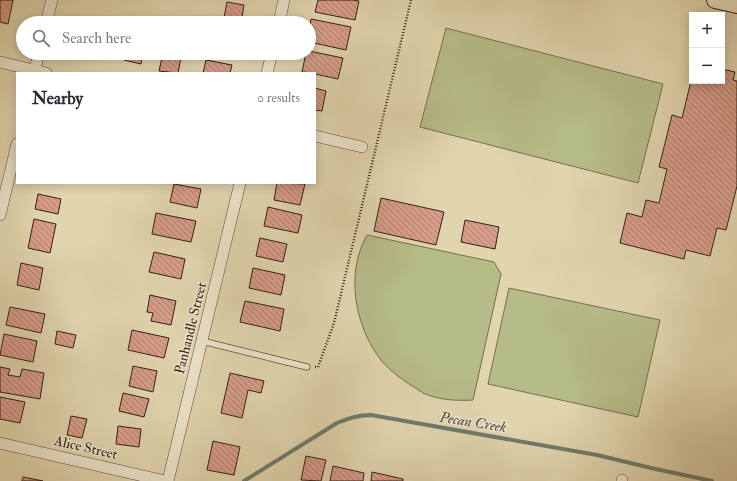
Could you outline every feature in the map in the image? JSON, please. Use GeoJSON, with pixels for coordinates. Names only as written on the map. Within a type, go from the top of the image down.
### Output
{"type":"FeatureCollection","features":[{"type":"Feature","properties":{"kind":"street"},"geometry":{"type":"LineString","coordinates":[[48,16],[52,0]]}},
{"type":"Feature","properties":{"kind":"street"},"geometry":{"type":"LineString","coordinates":[[281,16],[284,0]]}},
{"type":"Feature","properties":{"kind":"street"},"geometry":{"type":"LineString","coordinates":[[715,0],[737,5]]}},
{"type":"Feature","properties":{"kind":"street"},"geometry":{"type":"LineString","coordinates":[[0,62],[35,72],[38,60]]}},
{"type":"Feature","properties":{"kind":"street"},"geometry":{"type":"LineString","coordinates":[[267,72],[270,60]]}},
{"type":"Feature","properties":{"kind":"street"},"geometry":{"type":"LineString","coordinates":[[316,136],[362,147]]}},
{"type":"Feature","properties":{"kind":"street"},"geometry":{"type":"LineString","coordinates":[[0,215],[16,148]]}},
{"type":"Feature","properties":{"kind":"street","name":"Panhandle Street"},"geometry":{"type":"LineString","coordinates":[[168,481],[240,184]]}},
{"type":"Feature","properties":{"kind":"street","name":"Alice Street"},"geometry":{"type":"LineString","coordinates":[[0,443],[165,481]]}},
{"type":"Feature","properties":{"kind":"lane"},"geometry":{"type":"LineString","coordinates":[[202,341],[307,367]]}},
{"type":"Feature","properties":{"kind":"path"},"geometry":{"type":"LineString","coordinates":[[307,367],[318,367],[334,323],[411,0]]}},
{"type":"Feature","properties":{"kind":"green space"},"geometry":{"type":"Polygon","coordinates":[[[446,28],[663,84],[638,183],[420,127],[446,28]]]}},
{"type":"Feature","properties":{"kind":"green space"},"geometry":{"type":"Polygon","coordinates":[[[367,235],[494,262],[501,274],[473,400],[449,400],[425,394],[407,383],[385,365],[378,356],[363,328],[358,313],[356,297],[356,265],[360,249],[367,235]]]}},
{"type":"Feature","properties":{"kind":"green space"},"geometry":{"type":"Polygon","coordinates":[[[509,288],[660,320],[638,417],[488,384],[509,288]]]}},
{"type":"Feature","properties":{"kind":"building"},"geometry":{"type":"Polygon","coordinates":[[[0,0],[13,0],[8,24],[0,22],[0,0]]]}},
{"type":"Feature","properties":{"kind":"building"},"geometry":{"type":"Polygon","coordinates":[[[318,0],[359,1],[355,20],[315,12],[318,0]]]}},
{"type":"Feature","properties":{"kind":"building"},"geometry":{"type":"Polygon","coordinates":[[[227,2],[244,5],[242,16],[224,16],[227,2]]]}},
{"type":"Feature","properties":{"kind":"building"},"geometry":{"type":"Polygon","coordinates":[[[316,20],[351,27],[346,50],[316,44],[316,20]]]}},
{"type":"Feature","properties":{"kind":"building"},"geometry":{"type":"Polygon","coordinates":[[[316,52],[343,58],[338,79],[316,74],[316,72],[302,72],[305,60],[316,60],[316,52]]]}},
{"type":"Feature","properties":{"kind":"building"},"geometry":{"type":"Polygon","coordinates":[[[124,60],[142,60],[141,64],[124,60]]]}},
{"type":"Feature","properties":{"kind":"building"},"geometry":{"type":"Polygon","coordinates":[[[161,60],[181,60],[178,72],[159,71],[161,60]]]}},
{"type":"Feature","properties":{"kind":"building"},"geometry":{"type":"Polygon","coordinates":[[[206,60],[232,65],[230,72],[203,72],[206,60]]]}},
{"type":"Feature","properties":{"kind":"building"},"geometry":{"type":"Polygon","coordinates":[[[725,70],[735,72],[733,80],[737,81],[737,186],[726,230],[717,228],[710,256],[686,250],[684,259],[620,243],[627,213],[642,217],[646,200],[659,203],[667,169],[659,167],[672,115],[682,118],[690,84],[725,84],[725,70]]]}},
{"type":"Feature","properties":{"kind":"building"},"geometry":{"type":"Polygon","coordinates":[[[316,88],[326,91],[322,111],[316,110],[316,88]]]}},
{"type":"Feature","properties":{"kind":"building"},"geometry":{"type":"Polygon","coordinates":[[[174,184],[201,189],[197,208],[170,202],[174,184]]]}},
{"type":"Feature","properties":{"kind":"building"},"geometry":{"type":"Polygon","coordinates":[[[277,184],[305,184],[300,205],[274,200],[277,184]]]}},
{"type":"Feature","properties":{"kind":"building"},"geometry":{"type":"Polygon","coordinates":[[[38,194],[61,199],[58,214],[35,209],[38,194]]]}},
{"type":"Feature","properties":{"kind":"building"},"geometry":{"type":"Polygon","coordinates":[[[381,198],[444,212],[436,245],[374,231],[381,198]]]}},
{"type":"Feature","properties":{"kind":"building"},"geometry":{"type":"Polygon","coordinates":[[[268,207],[302,215],[298,233],[264,226],[268,207]]]}},
{"type":"Feature","properties":{"kind":"building"},"geometry":{"type":"Polygon","coordinates":[[[156,213],[196,221],[191,242],[152,234],[156,213]]]}},
{"type":"Feature","properties":{"kind":"building"},"geometry":{"type":"Polygon","coordinates":[[[34,219],[56,224],[50,253],[28,248],[34,219]]]}},
{"type":"Feature","properties":{"kind":"building"},"geometry":{"type":"Polygon","coordinates":[[[465,220],[499,227],[495,249],[461,242],[465,220]]]}},
{"type":"Feature","properties":{"kind":"building"},"geometry":{"type":"Polygon","coordinates":[[[260,238],[287,244],[283,262],[256,256],[260,238]]]}},
{"type":"Feature","properties":{"kind":"building"},"geometry":{"type":"Polygon","coordinates":[[[154,252],[185,259],[181,279],[149,272],[154,252]]]}},
{"type":"Feature","properties":{"kind":"building"},"geometry":{"type":"Polygon","coordinates":[[[21,263],[43,268],[39,290],[17,285],[21,263]]]}},
{"type":"Feature","properties":{"kind":"building"},"geometry":{"type":"Polygon","coordinates":[[[253,268],[285,275],[281,295],[249,288],[253,268]]]}},
{"type":"Feature","properties":{"kind":"building"},"geometry":{"type":"Polygon","coordinates":[[[150,295],[176,301],[171,325],[151,321],[153,313],[147,312],[150,295]]]}},
{"type":"Feature","properties":{"kind":"building"},"geometry":{"type":"Polygon","coordinates":[[[245,301],[284,309],[280,331],[240,322],[245,301]]]}},
{"type":"Feature","properties":{"kind":"building"},"geometry":{"type":"Polygon","coordinates":[[[10,307],[45,314],[41,333],[6,325],[10,307]]]}},
{"type":"Feature","properties":{"kind":"building"},"geometry":{"type":"Polygon","coordinates":[[[132,330],[169,338],[164,358],[128,350],[132,330]]]}},
{"type":"Feature","properties":{"kind":"building"},"geometry":{"type":"Polygon","coordinates":[[[57,331],[76,335],[73,348],[55,344],[57,331]]]}},
{"type":"Feature","properties":{"kind":"building"},"geometry":{"type":"Polygon","coordinates":[[[4,334],[37,341],[33,362],[0,355],[4,334]]]}},
{"type":"Feature","properties":{"kind":"building"},"geometry":{"type":"Polygon","coordinates":[[[133,366],[157,371],[153,392],[129,386],[133,366]]]}},
{"type":"Feature","properties":{"kind":"building"},"geometry":{"type":"Polygon","coordinates":[[[0,367],[10,369],[8,375],[20,377],[22,369],[44,373],[40,399],[0,392],[0,367]]]}},
{"type":"Feature","properties":{"kind":"building"},"geometry":{"type":"Polygon","coordinates":[[[230,373],[264,381],[261,393],[248,390],[242,418],[221,413],[230,373]]]}},
{"type":"Feature","properties":{"kind":"building"},"geometry":{"type":"Polygon","coordinates":[[[123,393],[149,399],[144,417],[119,411],[123,393]]]}},
{"type":"Feature","properties":{"kind":"building"},"geometry":{"type":"Polygon","coordinates":[[[0,397],[25,402],[20,423],[0,419],[0,397]]]}},
{"type":"Feature","properties":{"kind":"building"},"geometry":{"type":"Polygon","coordinates":[[[71,416],[87,419],[82,438],[67,435],[71,416]]]}},
{"type":"Feature","properties":{"kind":"building"},"geometry":{"type":"Polygon","coordinates":[[[118,426],[141,429],[139,447],[116,444],[118,426]]]}},
{"type":"Feature","properties":{"kind":"building"},"geometry":{"type":"Polygon","coordinates":[[[213,441],[240,447],[234,475],[207,470],[213,441]]]}},
{"type":"Feature","properties":{"kind":"building"},"geometry":{"type":"Polygon","coordinates":[[[306,456],[326,460],[321,481],[301,480],[306,456]]]}},
{"type":"Feature","properties":{"kind":"building"},"geometry":{"type":"Polygon","coordinates":[[[333,466],[364,473],[363,481],[330,481],[333,466]]]}},
{"type":"Feature","properties":{"kind":"building"},"geometry":{"type":"Polygon","coordinates":[[[372,472],[403,479],[403,481],[371,481],[372,472]]]}},
{"type":"Feature","properties":{"kind":"building"},"geometry":{"type":"Polygon","coordinates":[[[23,477],[43,481],[22,481],[23,477]]]}},
{"type":"Feature","properties":{"kind":"waterway","name":"Pecan Creek"},"geometry":{"type":"LineString","coordinates":[[244,481],[337,423],[354,417],[371,415],[597,455],[712,481]]}}]}
